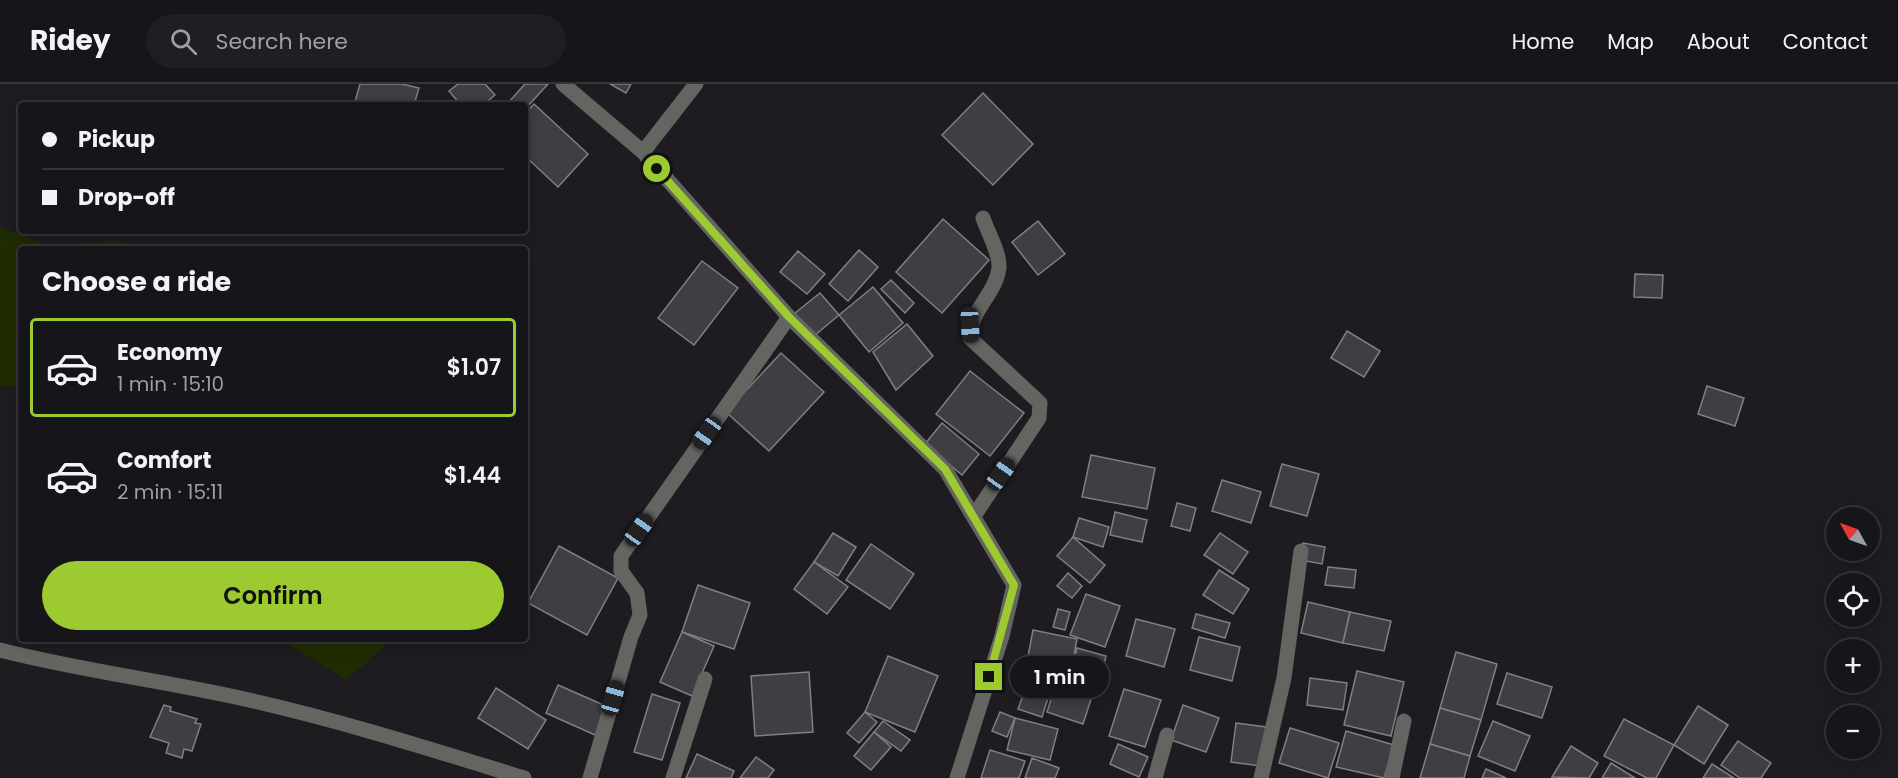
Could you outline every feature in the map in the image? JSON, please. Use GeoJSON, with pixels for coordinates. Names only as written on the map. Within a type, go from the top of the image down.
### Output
{"type":"FeatureCollection","features":[{"type":"Feature","properties":{"kind":"street"},"geometry":{"type":"LineString","coordinates":[[563,84],[643,152],[789,317],[945,469],[1014,585],[1002,636],[957,778]]}},
{"type":"Feature","properties":{"kind":"street"},"geometry":{"type":"LineString","coordinates":[[643,152],[696,84]]}},
{"type":"Feature","properties":{"kind":"street"},"geometry":{"type":"LineString","coordinates":[[974,516],[1039,418],[1040,403],[970,338],[970,325],[996,278],[999,267],[983,218]]}},
{"type":"Feature","properties":{"kind":"street"},"geometry":{"type":"LineString","coordinates":[[590,778],[631,638],[640,615],[637,593],[621,571],[621,556],[789,317]]}},
{"type":"Feature","properties":{"kind":"street"},"geometry":{"type":"LineString","coordinates":[[1261,778],[1284,678],[1290,616],[1301,551]]}},
{"type":"Feature","properties":{"kind":"street"},"geometry":{"type":"LineString","coordinates":[[0,650],[62,666],[249,700],[342,723],[524,778]]}},
{"type":"Feature","properties":{"kind":"street"},"geometry":{"type":"LineString","coordinates":[[673,778],[705,678]]}},
{"type":"Feature","properties":{"kind":"street"},"geometry":{"type":"LineString","coordinates":[[1392,778],[1404,721]]}},
{"type":"Feature","properties":{"kind":"street"},"geometry":{"type":"LineString","coordinates":[[1155,778],[1167,735]]}},
{"type":"Feature","properties":{"kind":"green space"},"geometry":{"type":"Polygon","coordinates":[[[0,227],[46,245],[116,241],[144,246],[18,246],[18,388],[0,385],[0,227]]]}},
{"type":"Feature","properties":{"kind":"green space"},"geometry":{"type":"Polygon","coordinates":[[[285,642],[384,642],[385,646],[346,680],[285,642]]]}},
{"type":"Feature","properties":{"kind":"building"},"geometry":{"type":"Polygon","coordinates":[[[360,84],[402,84],[419,88],[415,102],[355,102],[360,84]]]}},
{"type":"Feature","properties":{"kind":"building"},"geometry":{"type":"Polygon","coordinates":[[[458,84],[485,84],[495,95],[487,102],[458,102],[449,91],[458,84]]]}},
{"type":"Feature","properties":{"kind":"building"},"geometry":{"type":"Polygon","coordinates":[[[525,84],[548,84],[528,106],[528,102],[509,102],[525,84]]]}},
{"type":"Feature","properties":{"kind":"building"},"geometry":{"type":"Polygon","coordinates":[[[610,84],[631,84],[626,93],[610,84]]]}},
{"type":"Feature","properties":{"kind":"building"},"geometry":{"type":"Polygon","coordinates":[[[983,93],[1033,144],[993,185],[942,135],[983,93]]]}},
{"type":"Feature","properties":{"kind":"building"},"geometry":{"type":"Polygon","coordinates":[[[534,104],[588,154],[558,187],[528,159],[528,111],[534,104]]]}},
{"type":"Feature","properties":{"kind":"building"},"geometry":{"type":"Polygon","coordinates":[[[943,219],[989,260],[942,313],[896,272],[943,219]]]}},
{"type":"Feature","properties":{"kind":"building"},"geometry":{"type":"Polygon","coordinates":[[[1038,221],[1065,254],[1038,275],[1012,242],[1038,221]]]}},
{"type":"Feature","properties":{"kind":"building"},"geometry":{"type":"Polygon","coordinates":[[[859,250],[878,267],[848,301],[829,284],[859,250]]]}},
{"type":"Feature","properties":{"kind":"building"},"geometry":{"type":"Polygon","coordinates":[[[798,251],[825,274],[807,294],[780,272],[798,251]]]}},
{"type":"Feature","properties":{"kind":"building"},"geometry":{"type":"Polygon","coordinates":[[[702,261],[738,288],[694,345],[658,318],[702,261]]]}},
{"type":"Feature","properties":{"kind":"building"},"geometry":{"type":"Polygon","coordinates":[[[1635,274],[1663,275],[1662,298],[1634,297],[1635,274]]]}},
{"type":"Feature","properties":{"kind":"building"},"geometry":{"type":"Polygon","coordinates":[[[891,280],[914,303],[905,313],[881,289],[891,280]]]}},
{"type":"Feature","properties":{"kind":"building"},"geometry":{"type":"Polygon","coordinates":[[[873,287],[903,323],[869,352],[839,315],[873,287]]]}},
{"type":"Feature","properties":{"kind":"building"},"geometry":{"type":"Polygon","coordinates":[[[820,293],[839,315],[814,336],[795,313],[820,293]]]}},
{"type":"Feature","properties":{"kind":"building"},"geometry":{"type":"Polygon","coordinates":[[[907,324],[933,356],[896,390],[873,352],[907,324]]]}},
{"type":"Feature","properties":{"kind":"building"},"geometry":{"type":"Polygon","coordinates":[[[1347,331],[1380,351],[1364,377],[1331,358],[1347,331]]]}},
{"type":"Feature","properties":{"kind":"building"},"geometry":{"type":"Polygon","coordinates":[[[781,353],[824,392],[769,451],[726,412],[781,353]]]}},
{"type":"Feature","properties":{"kind":"building"},"geometry":{"type":"Polygon","coordinates":[[[970,371],[1024,413],[990,456],[936,414],[970,371]]]}},
{"type":"Feature","properties":{"kind":"building"},"geometry":{"type":"Polygon","coordinates":[[[1707,386],[1744,398],[1735,426],[1698,414],[1707,386]]]}},
{"type":"Feature","properties":{"kind":"building"},"geometry":{"type":"Polygon","coordinates":[[[942,423],[979,454],[962,475],[925,444],[942,423]]]}},
{"type":"Feature","properties":{"kind":"building"},"geometry":{"type":"Polygon","coordinates":[[[1091,455],[1155,468],[1147,509],[1082,497],[1091,455]]]}},
{"type":"Feature","properties":{"kind":"building"},"geometry":{"type":"Polygon","coordinates":[[[1282,464],[1319,474],[1307,516],[1270,506],[1282,464]]]}},
{"type":"Feature","properties":{"kind":"building"},"geometry":{"type":"Polygon","coordinates":[[[1222,480],[1261,492],[1251,523],[1212,511],[1222,480]]]}},
{"type":"Feature","properties":{"kind":"building"},"geometry":{"type":"Polygon","coordinates":[[[1177,503],[1196,508],[1190,531],[1171,526],[1177,503]]]}},
{"type":"Feature","properties":{"kind":"building"},"geometry":{"type":"Polygon","coordinates":[[[1115,512],[1147,520],[1142,542],[1110,535],[1115,512]]]}},
{"type":"Feature","properties":{"kind":"building"},"geometry":{"type":"Polygon","coordinates":[[[1079,518],[1109,527],[1103,547],[1073,537],[1079,518]]]}},
{"type":"Feature","properties":{"kind":"building"},"geometry":{"type":"Polygon","coordinates":[[[833,533],[856,547],[838,576],[814,562],[833,533]]]}},
{"type":"Feature","properties":{"kind":"building"},"geometry":{"type":"Polygon","coordinates":[[[1220,533],[1248,552],[1233,574],[1204,555],[1220,533]]]}},
{"type":"Feature","properties":{"kind":"building"},"geometry":{"type":"Polygon","coordinates":[[[1073,537],[1105,565],[1090,583],[1057,556],[1073,537]]]}},
{"type":"Feature","properties":{"kind":"building"},"geometry":{"type":"Polygon","coordinates":[[[1303,543],[1325,547],[1322,564],[1300,560],[1303,543]]]}},
{"type":"Feature","properties":{"kind":"building"},"geometry":{"type":"Polygon","coordinates":[[[871,544],[914,574],[890,609],[846,580],[871,544]]]}},
{"type":"Feature","properties":{"kind":"building"},"geometry":{"type":"Polygon","coordinates":[[[559,546],[618,578],[587,635],[528,603],[559,546]]]}},
{"type":"Feature","properties":{"kind":"building"},"geometry":{"type":"Polygon","coordinates":[[[814,562],[848,587],[827,614],[794,589],[814,562]]]}},
{"type":"Feature","properties":{"kind":"building"},"geometry":{"type":"Polygon","coordinates":[[[1328,567],[1356,570],[1354,588],[1325,585],[1328,567]]]}},
{"type":"Feature","properties":{"kind":"building"},"geometry":{"type":"Polygon","coordinates":[[[1219,570],[1249,589],[1233,614],[1203,595],[1219,570]]]}},
{"type":"Feature","properties":{"kind":"building"},"geometry":{"type":"Polygon","coordinates":[[[1068,573],[1082,586],[1072,598],[1057,586],[1068,573]]]}},
{"type":"Feature","properties":{"kind":"building"},"geometry":{"type":"Polygon","coordinates":[[[698,585],[750,603],[734,649],[682,632],[698,585]]]}},
{"type":"Feature","properties":{"kind":"building"},"geometry":{"type":"Polygon","coordinates":[[[1086,594],[1120,606],[1105,647],[1070,635],[1086,594]]]}},
{"type":"Feature","properties":{"kind":"building"},"geometry":{"type":"Polygon","coordinates":[[[1308,602],[1350,612],[1343,643],[1301,633],[1308,602]]]}},
{"type":"Feature","properties":{"kind":"building"},"geometry":{"type":"Polygon","coordinates":[[[1058,609],[1070,612],[1065,630],[1053,627],[1058,609]]]}},
{"type":"Feature","properties":{"kind":"building"},"geometry":{"type":"Polygon","coordinates":[[[1350,612],[1391,621],[1384,651],[1343,643],[1350,612]]]}},
{"type":"Feature","properties":{"kind":"building"},"geometry":{"type":"Polygon","coordinates":[[[1196,614],[1230,623],[1225,638],[1192,628],[1196,614]]]}},
{"type":"Feature","properties":{"kind":"building"},"geometry":{"type":"Polygon","coordinates":[[[1136,619],[1175,629],[1164,667],[1126,656],[1136,619]]]}},
{"type":"Feature","properties":{"kind":"building"},"geometry":{"type":"Polygon","coordinates":[[[1033,630],[1077,639],[1071,671],[1027,662],[1033,630]]]}},
{"type":"Feature","properties":{"kind":"building"},"geometry":{"type":"Polygon","coordinates":[[[682,632],[714,646],[692,696],[660,682],[682,632]]]}},
{"type":"Feature","properties":{"kind":"building"},"geometry":{"type":"Polygon","coordinates":[[[1199,637],[1240,647],[1232,681],[1190,670],[1199,637]]]}},
{"type":"Feature","properties":{"kind":"building"},"geometry":{"type":"Polygon","coordinates":[[[1077,648],[1106,656],[1101,678],[1071,671],[1077,648]]]}},
{"type":"Feature","properties":{"kind":"building"},"geometry":{"type":"Polygon","coordinates":[[[1456,652],[1497,664],[1481,720],[1440,708],[1456,652]]]}},
{"type":"Feature","properties":{"kind":"building"},"geometry":{"type":"Polygon","coordinates":[[[888,656],[938,676],[915,732],[865,712],[888,656]]]}},
{"type":"Feature","properties":{"kind":"building"},"geometry":{"type":"Polygon","coordinates":[[[1357,671],[1404,682],[1391,736],[1344,725],[1357,671]]]}},
{"type":"Feature","properties":{"kind":"building"},"geometry":{"type":"Polygon","coordinates":[[[809,672],[813,732],[755,736],[751,676],[809,672]]]}},
{"type":"Feature","properties":{"kind":"building"},"geometry":{"type":"Polygon","coordinates":[[[1060,672],[1096,684],[1083,724],[1047,712],[1060,672]]]}},
{"type":"Feature","properties":{"kind":"building"},"geometry":{"type":"Polygon","coordinates":[[[1507,673],[1552,687],[1542,718],[1497,704],[1507,673]]]}},
{"type":"Feature","properties":{"kind":"building"},"geometry":{"type":"Polygon","coordinates":[[[1310,678],[1347,683],[1343,710],[1307,705],[1310,678]]]}},
{"type":"Feature","properties":{"kind":"building"},"geometry":{"type":"Polygon","coordinates":[[[558,685],[608,707],[595,735],[546,713],[558,685]]]}},
{"type":"Feature","properties":{"kind":"building"},"geometry":{"type":"Polygon","coordinates":[[[496,688],[546,720],[528,749],[478,718],[496,688]]]}},
{"type":"Feature","properties":{"kind":"building"},"geometry":{"type":"Polygon","coordinates":[[[1124,689],[1161,700],[1145,747],[1109,736],[1124,689]]]}},
{"type":"Feature","properties":{"kind":"building"},"geometry":{"type":"Polygon","coordinates":[[[1025,690],[1048,698],[1042,717],[1018,709],[1025,690]]]}},
{"type":"Feature","properties":{"kind":"building"},"geometry":{"type":"Polygon","coordinates":[[[652,694],[680,703],[662,760],[634,752],[652,694]]]}},
{"type":"Feature","properties":{"kind":"building"},"geometry":{"type":"Polygon","coordinates":[[[164,705],[171,707],[170,711],[197,719],[195,723],[201,724],[192,751],[184,749],[182,758],[166,753],[169,743],[150,737],[164,705]]]}},
{"type":"Feature","properties":{"kind":"building"},"geometry":{"type":"Polygon","coordinates":[[[1183,705],[1219,718],[1206,752],[1171,740],[1183,705]]]}},
{"type":"Feature","properties":{"kind":"building"},"geometry":{"type":"Polygon","coordinates":[[[1698,706],[1728,725],[1704,764],[1674,745],[1698,706]]]}},
{"type":"Feature","properties":{"kind":"building"},"geometry":{"type":"Polygon","coordinates":[[[1440,708],[1481,720],[1470,756],[1430,744],[1440,708]]]}},
{"type":"Feature","properties":{"kind":"building"},"geometry":{"type":"Polygon","coordinates":[[[865,712],[877,722],[859,743],[847,733],[865,712]]]}},
{"type":"Feature","properties":{"kind":"building"},"geometry":{"type":"Polygon","coordinates":[[[1000,712],[1015,718],[1007,737],[992,731],[1000,712]]]}},
{"type":"Feature","properties":{"kind":"building"},"geometry":{"type":"Polygon","coordinates":[[[1015,718],[1058,729],[1050,760],[1007,750],[1015,718]]]}},
{"type":"Feature","properties":{"kind":"building"},"geometry":{"type":"Polygon","coordinates":[[[1624,719],[1674,745],[1656,778],[1647,778],[1604,756],[1624,719]]]}},
{"type":"Feature","properties":{"kind":"building"},"geometry":{"type":"Polygon","coordinates":[[[883,721],[910,740],[901,751],[874,732],[883,721]]]}},
{"type":"Feature","properties":{"kind":"building"},"geometry":{"type":"Polygon","coordinates":[[[1493,721],[1530,736],[1515,771],[1478,756],[1493,721]]]}},
{"type":"Feature","properties":{"kind":"building"},"geometry":{"type":"Polygon","coordinates":[[[1236,723],[1266,727],[1261,766],[1231,762],[1236,723]]]}},
{"type":"Feature","properties":{"kind":"building"},"geometry":{"type":"Polygon","coordinates":[[[1290,728],[1339,743],[1328,778],[1279,763],[1290,728]]]}},
{"type":"Feature","properties":{"kind":"building"},"geometry":{"type":"Polygon","coordinates":[[[1346,731],[1394,745],[1384,778],[1336,767],[1346,731]]]}},
{"type":"Feature","properties":{"kind":"building"},"geometry":{"type":"Polygon","coordinates":[[[874,732],[891,747],[871,770],[854,756],[874,732]]]}},
{"type":"Feature","properties":{"kind":"building"},"geometry":{"type":"Polygon","coordinates":[[[1738,741],[1771,763],[1761,778],[1740,778],[1721,765],[1738,741]]]}},
{"type":"Feature","properties":{"kind":"building"},"geometry":{"type":"Polygon","coordinates":[[[1118,744],[1148,757],[1139,777],[1110,764],[1118,744]]]}},
{"type":"Feature","properties":{"kind":"building"},"geometry":{"type":"Polygon","coordinates":[[[1430,744],[1470,756],[1464,778],[1420,778],[1430,744]]]}},
{"type":"Feature","properties":{"kind":"building"},"geometry":{"type":"Polygon","coordinates":[[[1571,746],[1598,763],[1589,778],[1552,777],[1571,746]]]}},
{"type":"Feature","properties":{"kind":"building"},"geometry":{"type":"Polygon","coordinates":[[[990,750],[1025,761],[1019,778],[981,778],[990,750]]]}},
{"type":"Feature","properties":{"kind":"building"},"geometry":{"type":"Polygon","coordinates":[[[697,754],[734,771],[731,778],[686,778],[697,754]]]}},
{"type":"Feature","properties":{"kind":"building"},"geometry":{"type":"Polygon","coordinates":[[[756,757],[774,770],[768,778],[740,778],[756,757]]]}},
{"type":"Feature","properties":{"kind":"building"},"geometry":{"type":"Polygon","coordinates":[[[1032,758],[1059,768],[1055,778],[1025,778],[1032,758]]]}},
{"type":"Feature","properties":{"kind":"building"},"geometry":{"type":"Polygon","coordinates":[[[1611,763],[1635,778],[1602,778],[1611,763]]]}},
{"type":"Feature","properties":{"kind":"building"},"geometry":{"type":"Polygon","coordinates":[[[1712,764],[1734,778],[1703,778],[1712,764]]]}},
{"type":"Feature","properties":{"kind":"building"},"geometry":{"type":"Polygon","coordinates":[[[1486,769],[1506,778],[1482,778],[1486,769]]]}},
{"type":"Feature","properties":{"kind":"route"},"geometry":{"type":"LineString","coordinates":[[657,169],[789,317],[945,469],[1014,585],[989,677]]}}]}
